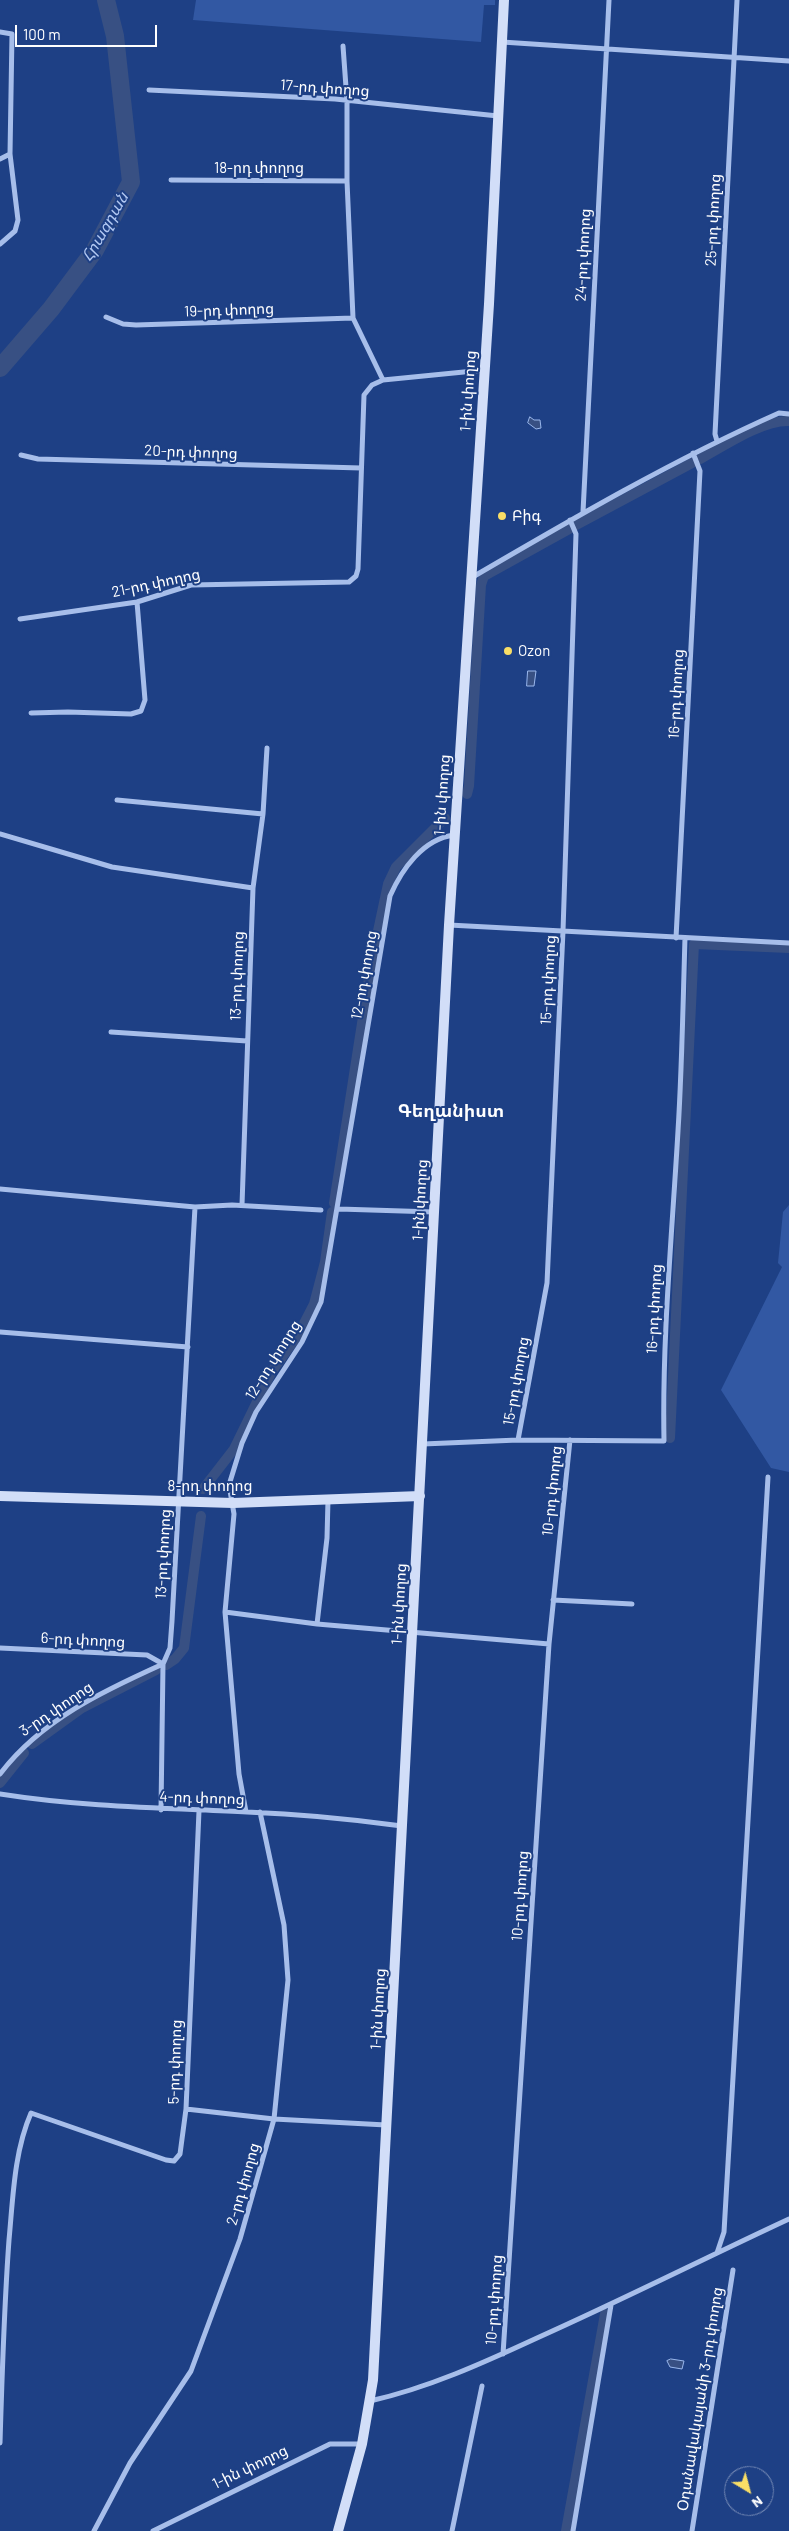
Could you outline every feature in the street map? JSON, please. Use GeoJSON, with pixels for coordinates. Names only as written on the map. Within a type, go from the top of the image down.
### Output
{"type":"FeatureCollection","features":[{"type":"Feature","properties":{"kind":"main road","name":"1-ին փողոց"},"geometry":{"type":"LineString","coordinates":[[338,2531],[362,2444],[370,2401],[387,2125],[449,925],[484,370],[504,0]]}},
{"type":"Feature","properties":{"kind":"main road","name":"8-րդ փողոց"},"geometry":{"type":"LineString","coordinates":[[0,1496],[233,1503],[420,1496]]}},
{"type":"Feature","properties":{"kind":"street","name":"24-րդ փողոց"},"geometry":{"type":"LineString","coordinates":[[583,512],[610,0]]}},
{"type":"Feature","properties":{"kind":"street","name":"25-րդ փողոց"},"geometry":{"type":"LineString","coordinates":[[717,441],[715,434],[737,0]]}},
{"type":"Feature","properties":{"kind":"street"},"geometry":{"type":"LineString","coordinates":[[0,32],[12,34],[10,154],[18,220],[16,231],[0,244]]}},
{"type":"Feature","properties":{"kind":"street"},"geometry":{"type":"LineString","coordinates":[[502,42],[789,61]]}},
{"type":"Feature","properties":{"kind":"street"},"geometry":{"type":"LineString","coordinates":[[343,46],[348,101],[347,181],[353,318],[383,380]]}},
{"type":"Feature","properties":{"kind":"street","name":"17-րդ փողոց"},"geometry":{"type":"LineString","coordinates":[[149,90],[348,101],[498,116]]}},
{"type":"Feature","properties":{"kind":"street"},"geometry":{"type":"LineString","coordinates":[[0,159],[10,154]]}},
{"type":"Feature","properties":{"kind":"street","name":"18-րդ փողոց"},"geometry":{"type":"LineString","coordinates":[[171,180],[347,181]]}},
{"type":"Feature","properties":{"kind":"street","name":"19-րդ փողոց"},"geometry":{"type":"LineString","coordinates":[[106,317],[123,324],[136,325],[353,318]]}},
{"type":"Feature","properties":{"kind":"street"},"geometry":{"type":"LineString","coordinates":[[361,468],[364,395],[372,385],[383,380],[484,370]]}},
{"type":"Feature","properties":{"kind":"street"},"geometry":{"type":"LineString","coordinates":[[471,578],[583,512],[693,453],[780,413],[789,414]]}},
{"type":"Feature","properties":{"kind":"street","name":"16-րդ փողոց"},"geometry":{"type":"LineString","coordinates":[[676,938],[700,471],[693,453]]}},
{"type":"Feature","properties":{"kind":"street","name":"20-րդ փողոց"},"geometry":{"type":"LineString","coordinates":[[21,455],[48,460],[361,468]]}},
{"type":"Feature","properties":{"kind":"street","name":"21-րդ փողոց"},"geometry":{"type":"LineString","coordinates":[[20,619],[137,602],[191,586],[349,582],[356,576],[358,569],[361,468]]}},
{"type":"Feature","properties":{"kind":"street","name":"15-րդ փողոց"},"geometry":{"type":"LineString","coordinates":[[518,1440],[547,1283],[563,931],[576,534],[570,520]]}},
{"type":"Feature","properties":{"kind":"street"},"geometry":{"type":"LineString","coordinates":[[31,713],[131,714],[141,711],[145,700],[137,602]]}},
{"type":"Feature","properties":{"kind":"street","name":"13-րդ փողոց"},"geometry":{"type":"LineString","coordinates":[[242,1205],[253,888],[263,814],[267,748]]}},
{"type":"Feature","properties":{"kind":"street"},"geometry":{"type":"LineString","coordinates":[[117,800],[263,814]]}},
{"type":"Feature","properties":{"kind":"street"},"geometry":{"type":"LineString","coordinates":[[0,834],[112,867],[253,888]]}},
{"type":"Feature","properties":{"kind":"street","name":"12-րդ փողոց"},"geometry":{"type":"LineString","coordinates":[[246,1812],[239,1774],[225,1612],[234,1514],[229,1485],[242,1443],[256,1412],[302,1342],[321,1302],[390,896],[398,878],[412,860],[428,845],[445,836],[455,835]]}},
{"type":"Feature","properties":{"kind":"street"},"geometry":{"type":"LineString","coordinates":[[449,925],[676,938],[789,942]]}},
{"type":"Feature","properties":{"kind":"street","name":"16-րդ փողոց"},"geometry":{"type":"LineString","coordinates":[[423,1444],[518,1440],[664,1441],[663,1395],[666,1308],[678,1131],[685,938]]}},
{"type":"Feature","properties":{"kind":"street"},"geometry":{"type":"LineString","coordinates":[[111,1032],[247,1042]]}},
{"type":"Feature","properties":{"kind":"street"},"geometry":{"type":"LineString","coordinates":[[0,1189],[195,1207],[242,1205],[321,1210]]}},
{"type":"Feature","properties":{"kind":"street","name":"13-րդ փողոց"},"geometry":{"type":"LineString","coordinates":[[161,1810],[163,1664],[170,1648],[195,1207]]}},
{"type":"Feature","properties":{"kind":"street"},"geometry":{"type":"LineString","coordinates":[[338,1209],[434,1212]]}},
{"type":"Feature","properties":{"kind":"street"},"geometry":{"type":"LineString","coordinates":[[0,1332],[188,1347]]}},
{"type":"Feature","properties":{"kind":"street","name":"10-րդ փողոց"},"geometry":{"type":"LineString","coordinates":[[503,2354],[549,1644],[570,1440]]}},
{"type":"Feature","properties":{"kind":"street"},"geometry":{"type":"LineString","coordinates":[[717,2252],[724,2232],[768,1477]]}},
{"type":"Feature","properties":{"kind":"street"},"geometry":{"type":"LineString","coordinates":[[318,1624],[327,1538],[328,1500]]}},
{"type":"Feature","properties":{"kind":"street"},"geometry":{"type":"LineString","coordinates":[[553,1600],[632,1604]]}},
{"type":"Feature","properties":{"kind":"street"},"geometry":{"type":"LineString","coordinates":[[225,1612],[318,1624],[549,1644]]}},
{"type":"Feature","properties":{"kind":"street","name":"6-րդ փողոց"},"geometry":{"type":"LineString","coordinates":[[0,1648],[146,1655],[163,1664]]}},
{"type":"Feature","properties":{"kind":"street","name":"3-րդ փողոց"},"geometry":{"type":"LineString","coordinates":[[0,1774],[24,1745],[88,1699],[163,1664]]}},
{"type":"Feature","properties":{"kind":"street","name":"4-րդ փողոց"},"geometry":{"type":"LineString","coordinates":[[0,1794],[60,1803],[161,1810],[260,1812],[403,1826]]}},
{"type":"Feature","properties":{"kind":"street","name":"5-րդ փողոց"},"geometry":{"type":"LineString","coordinates":[[0,2443],[3,2324],[12,2208],[22,2134],[31,2113],[166,2160],[174,2160],[180,2154],[186,2109],[199,1811]]}},
{"type":"Feature","properties":{"kind":"street","name":"2-րդ փողոց"},"geometry":{"type":"LineString","coordinates":[[94,2531],[130,2464],[191,2371],[240,2239],[274,2119],[288,1980],[284,1925],[260,1812]]}},
{"type":"Feature","properties":{"kind":"street"},"geometry":{"type":"LineString","coordinates":[[186,2109],[274,2119],[387,2125]]}},
{"type":"Feature","properties":{"kind":"street"},"geometry":{"type":"LineString","coordinates":[[370,2401],[417,2388],[503,2354],[611,2305],[717,2252],[789,2219]]}},
{"type":"Feature","properties":{"kind":"street","name":"Օդանավակայանի 3-րդ փողոց"},"geometry":{"type":"LineString","coordinates":[[692,2531],[733,2270]]}},
{"type":"Feature","properties":{"kind":"street"},"geometry":{"type":"LineString","coordinates":[[573,2531],[611,2305]]}},
{"type":"Feature","properties":{"kind":"street"},"geometry":{"type":"LineString","coordinates":[[452,2531],[482,2386]]}},
{"type":"Feature","properties":{"kind":"street","name":"1-ին փողոց"},"geometry":{"type":"LineString","coordinates":[[153,2531],[330,2444],[362,2444]]}},
{"type":"Feature","properties":{"kind":"shaded area"},"geometry":{"type":"Polygon","coordinates":[[[196,0],[495,0],[495,5],[484,5],[481,42],[193,20],[196,0]]]}},
{"type":"Feature","properties":{"kind":"shaded area"},"geometry":{"type":"Polygon","coordinates":[[[530,417],[534,420],[540,420],[541,428],[536,429],[528,423],[530,417]]]}},
{"type":"Feature","properties":{"kind":"shaded area"},"geometry":{"type":"Polygon","coordinates":[[[528,671],[536,671],[534,686],[527,686],[528,671]]]}},
{"type":"Feature","properties":{"kind":"shaded area"},"geometry":{"type":"Polygon","coordinates":[[[789,1205],[789,1472],[771,1468],[721,1390],[782,1267],[778,1263],[783,1212],[789,1205]]]}},
{"type":"Feature","properties":{"kind":"shaded area"},"geometry":{"type":"Polygon","coordinates":[[[671,2359],[684,2361],[682,2369],[670,2367],[667,2361],[671,2359]]]}},
{"type":"Feature","properties":{"kind":"waterway","name":"Հրազդան"},"geometry":{"type":"LineString","coordinates":[[0,368],[51,309],[95,250],[131,182],[115,36],[106,0]]}},
{"type":"Feature","properties":{"kind":"waterway"},"geometry":{"type":"LineString","coordinates":[[700,459],[755,429],[778,422],[789,421]]}},
{"type":"Feature","properties":{"kind":"waterway"},"geometry":{"type":"LineString","coordinates":[[576,525],[692,463]]}},
{"type":"Feature","properties":{"kind":"waterway"},"geometry":{"type":"LineString","coordinates":[[467,794],[481,585],[484,576],[569,529]]}},
{"type":"Feature","properties":{"kind":"waterway"},"geometry":{"type":"LineString","coordinates":[[334,1203],[372,959],[388,884],[396,867],[445,818]]}},
{"type":"Feature","properties":{"kind":"waterway"},"geometry":{"type":"LineString","coordinates":[[670,1438],[694,944],[789,948]]}},
{"type":"Feature","properties":{"kind":"waterway"},"geometry":{"type":"LineString","coordinates":[[203,1489],[234,1449],[272,1371],[298,1335],[314,1304],[325,1262],[332,1212]]}},
{"type":"Feature","properties":{"kind":"waterway"},"geometry":{"type":"LineString","coordinates":[[166,1665],[175,1659],[184,1648],[201,1516]]}},
{"type":"Feature","properties":{"kind":"waterway"},"geometry":{"type":"LineString","coordinates":[[32,1744],[82,1708],[156,1670]]}},
{"type":"Feature","properties":{"kind":"waterway"},"geometry":{"type":"LineString","coordinates":[[0,1783],[24,1753]]}},
{"type":"Feature","properties":{"kind":"waterway"},"geometry":{"type":"LineString","coordinates":[[566,2531],[605,2314]]}},
{"type":"Feature","properties":{"kind":"place","name":"Բիգ"},"geometry":{"type":"Point","coordinates":[502,516]}},
{"type":"Feature","properties":{"kind":"place","name":"Ozon"},"geometry":{"type":"Point","coordinates":[508,651]}},
{"type":"Feature","properties":{"kind":"district","name":"Գեղանիստ"},"geometry":{"type":"Point","coordinates":[451,1111]}}]}
